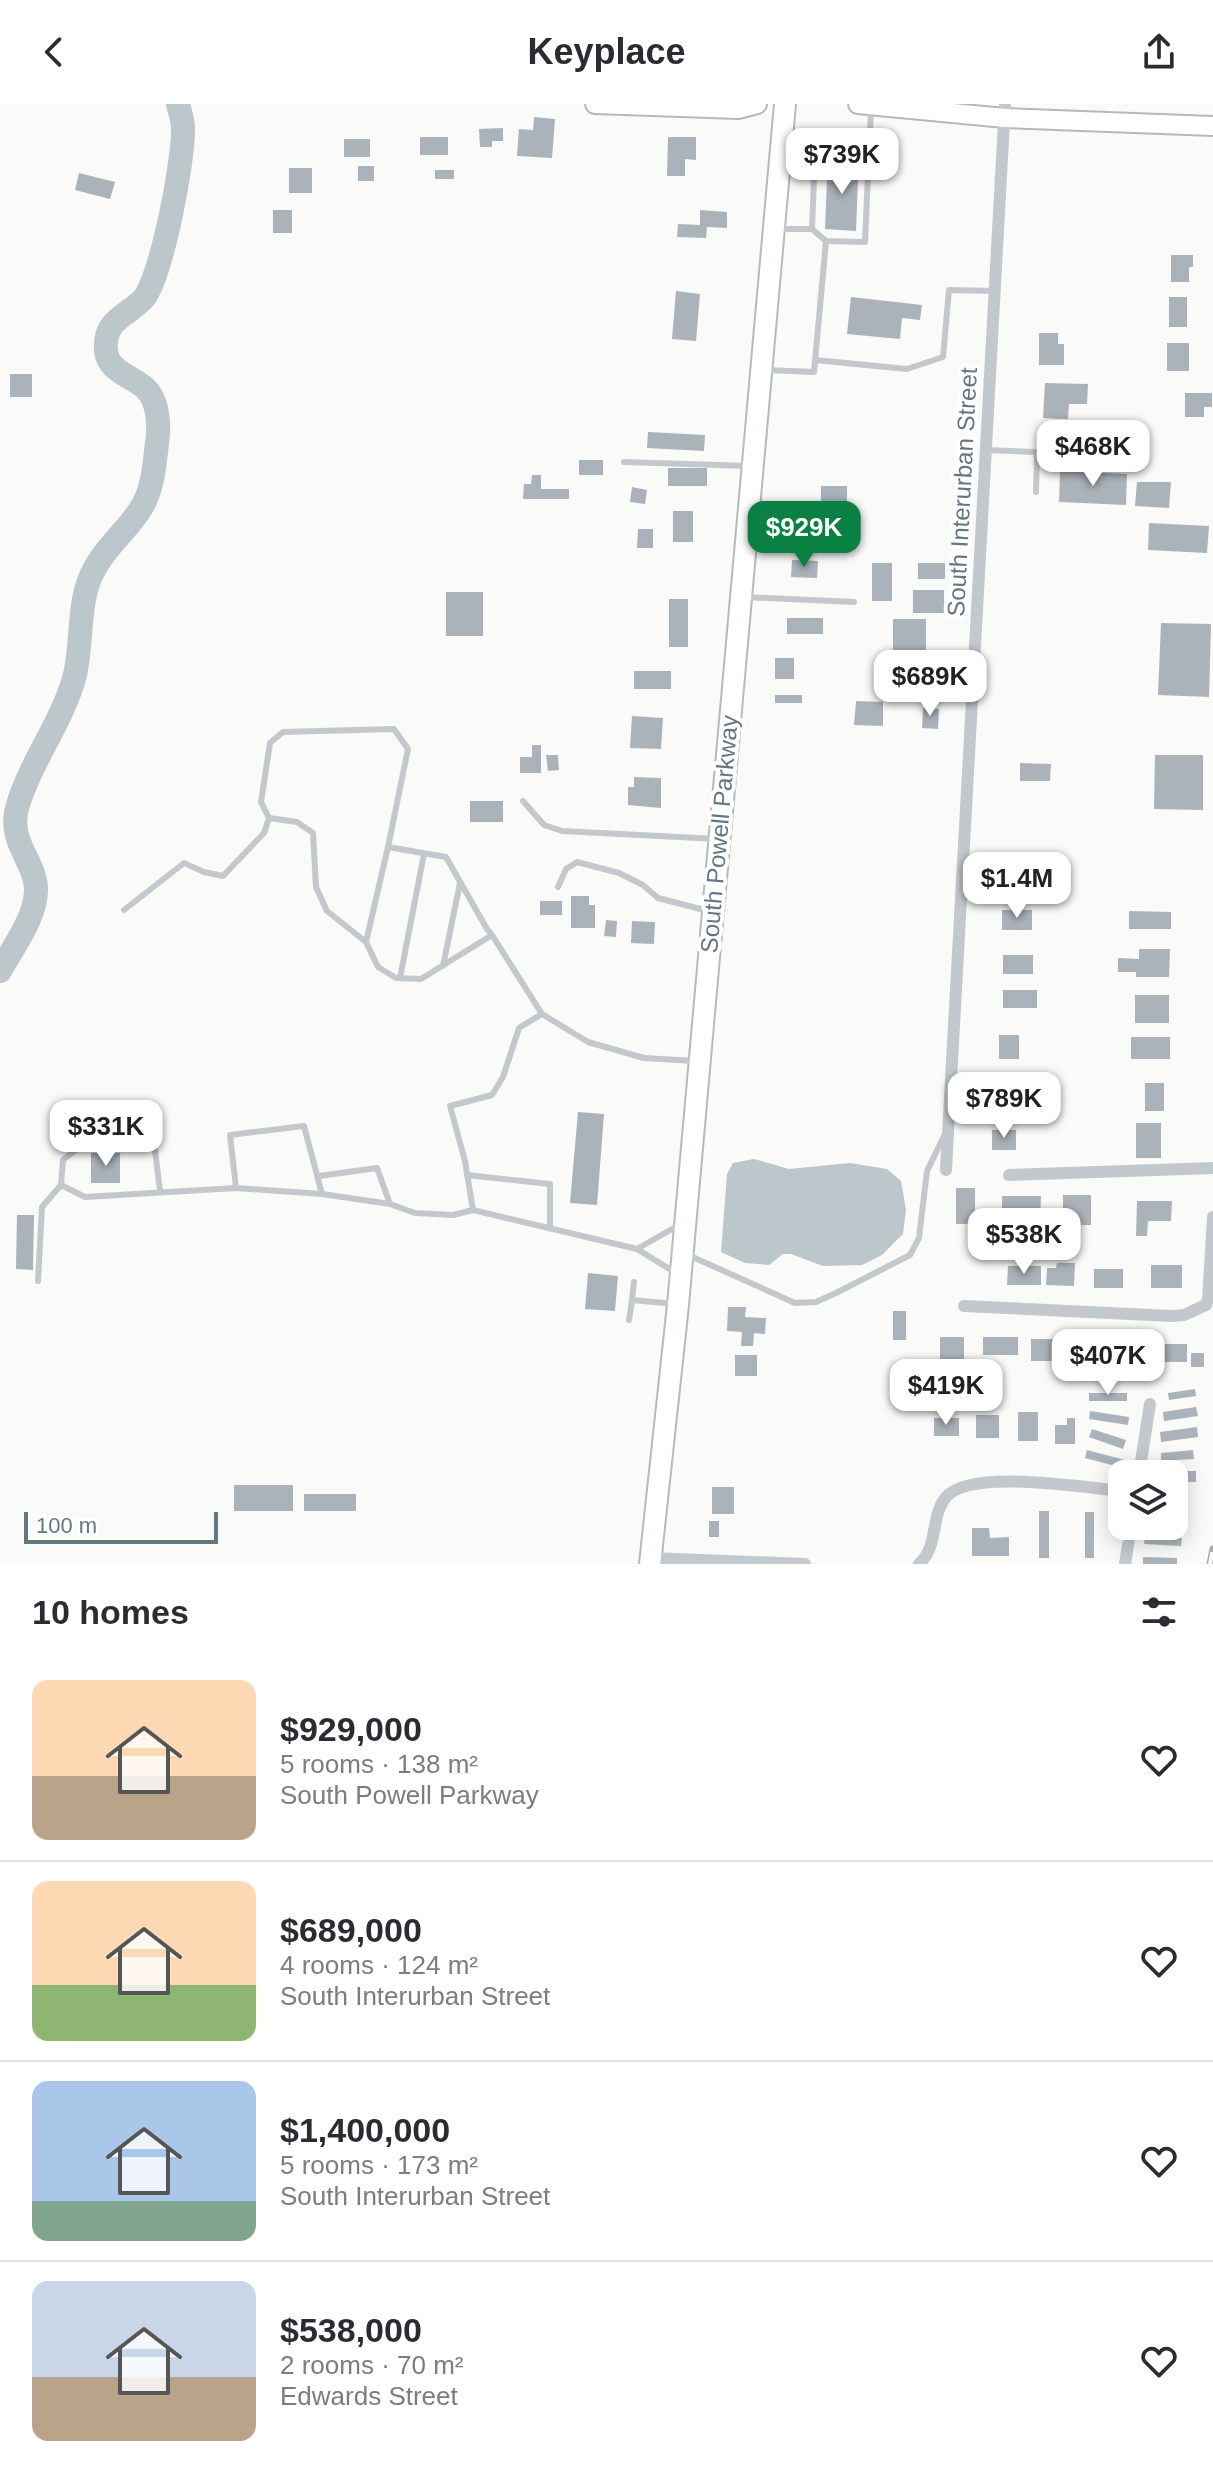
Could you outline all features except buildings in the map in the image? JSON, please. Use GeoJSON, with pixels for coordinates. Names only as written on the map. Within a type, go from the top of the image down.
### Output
{"type":"FeatureCollection","features":[{"type":"Feature","properties":{"kind":"main road"},"geometry":{"type":"LineString","coordinates":[[595,104],[738,109],[757,104]]}},
{"type":"Feature","properties":{"kind":"main road","name":"South Powell Parkway"},"geometry":{"type":"LineString","coordinates":[[650,1561],[678,1305],[717,839],[785,104]]}},
{"type":"Feature","properties":{"kind":"main road"},"geometry":{"type":"LineString","coordinates":[[872,105],[1213,126]]}},
{"type":"Feature","properties":{"kind":"street","name":"South Interurban Street"},"geometry":{"type":"LineString","coordinates":[[946,1170],[1005,111]]}},
{"type":"Feature","properties":{"kind":"street"},"geometry":{"type":"LineString","coordinates":[[1009,1175],[1213,1168]]}},
{"type":"Feature","properties":{"kind":"street"},"geometry":{"type":"LineString","coordinates":[[964,1306],[1184,1315],[1206,1305],[1210,1290],[1213,1217]]}},
{"type":"Feature","properties":{"kind":"street"},"geometry":{"type":"LineString","coordinates":[[1141,1460],[1150,1404]]}},
{"type":"Feature","properties":{"kind":"street"},"geometry":{"type":"LineString","coordinates":[[919,1564],[931,1547],[937,1517],[946,1497],[966,1485],[999,1482],[1108,1490]]}},
{"type":"Feature","properties":{"kind":"street"},"geometry":{"type":"LineString","coordinates":[[1125,1564],[1129,1540]]}},
{"type":"Feature","properties":{"kind":"street"},"geometry":{"type":"LineString","coordinates":[[650,1561],[805,1564]]}},
{"type":"Feature","properties":{"kind":"lane"},"geometry":{"type":"LineString","coordinates":[[774,229],[812,229],[826,241],[865,242],[872,105]]}},
{"type":"Feature","properties":{"kind":"lane"},"geometry":{"type":"LineString","coordinates":[[812,229],[815,152],[829,138],[870,140]]}},
{"type":"Feature","properties":{"kind":"lane"},"geometry":{"type":"LineString","coordinates":[[761,370],[814,372],[826,241]]}},
{"type":"Feature","properties":{"kind":"lane"},"geometry":{"type":"LineString","coordinates":[[815,360],[907,369],[943,357],[949,290],[995,291]]}},
{"type":"Feature","properties":{"kind":"lane"},"geometry":{"type":"LineString","coordinates":[[986,450],[1082,454]]}},
{"type":"Feature","properties":{"kind":"lane"},"geometry":{"type":"LineString","coordinates":[[1036,492],[1037,452]]}},
{"type":"Feature","properties":{"kind":"lane"},"geometry":{"type":"LineString","coordinates":[[624,462],[753,466]]}},
{"type":"Feature","properties":{"kind":"lane"},"geometry":{"type":"LineString","coordinates":[[741,597],[854,602]]}},
{"type":"Feature","properties":{"kind":"lane"},"geometry":{"type":"LineString","coordinates":[[124,910],[184,863],[223,876],[264,833],[269,818],[261,802],[270,743],[283,732],[394,729],[408,749],[366,942]]}},
{"type":"Feature","properties":{"kind":"lane"},"geometry":{"type":"LineString","coordinates":[[523,801],[544,825],[562,831],[717,839]]}},
{"type":"Feature","properties":{"kind":"lane"},"geometry":{"type":"LineString","coordinates":[[269,818],[297,822],[313,833],[316,887],[327,911],[366,942],[378,967],[400,978],[421,979],[492,935]]}},
{"type":"Feature","properties":{"kind":"lane"},"geometry":{"type":"LineString","coordinates":[[388,847],[446,857],[542,1014],[588,1042],[644,1058],[698,1061]]}},
{"type":"Feature","properties":{"kind":"lane"},"geometry":{"type":"LineString","coordinates":[[400,978],[424,854]]}},
{"type":"Feature","properties":{"kind":"lane"},"geometry":{"type":"LineString","coordinates":[[558,887],[566,869],[577,862],[619,873],[643,885],[658,898],[711,912]]}},
{"type":"Feature","properties":{"kind":"lane"},"geometry":{"type":"LineString","coordinates":[[443,966],[460,883]]}},
{"type":"Feature","properties":{"kind":"lane"},"geometry":{"type":"LineString","coordinates":[[473,1210],[450,1106],[492,1095],[503,1077],[519,1028],[542,1014]]}},
{"type":"Feature","properties":{"kind":"lane"},"geometry":{"type":"LineString","coordinates":[[236,1188],[230,1135],[304,1126],[322,1194]]}},
{"type":"Feature","properties":{"kind":"lane"},"geometry":{"type":"LineString","coordinates":[[682,1252],[795,1303],[816,1302],[836,1293],[910,1255],[919,1238],[927,1171],[948,1130]]}},
{"type":"Feature","properties":{"kind":"lane"},"geometry":{"type":"LineString","coordinates":[[38,1281],[42,1207],[61,1185],[63,1160],[81,1146],[154,1142],[160,1191]]}},
{"type":"Feature","properties":{"kind":"lane"},"geometry":{"type":"LineString","coordinates":[[319,1176],[377,1168],[390,1204]]}},
{"type":"Feature","properties":{"kind":"lane"},"geometry":{"type":"LineString","coordinates":[[467,1175],[550,1184],[550,1228]]}},
{"type":"Feature","properties":{"kind":"lane"},"geometry":{"type":"LineString","coordinates":[[61,1185],[85,1197],[236,1188],[322,1194],[390,1204],[415,1213],[453,1215],[473,1210],[637,1249],[679,1274]]}},
{"type":"Feature","properties":{"kind":"lane"},"geometry":{"type":"LineString","coordinates":[[637,1249],[685,1221]]}},
{"type":"Feature","properties":{"kind":"lane"},"geometry":{"type":"LineString","coordinates":[[629,1320],[634,1282]]}},
{"type":"Feature","properties":{"kind":"lane"},"geometry":{"type":"LineString","coordinates":[[632,1300],[678,1305]]}},
{"type":"Feature","properties":{"kind":"shaded area"},"geometry":{"type":"Polygon","coordinates":[[[754,1159],[789,1169],[850,1163],[887,1169],[901,1181],[906,1210],[903,1234],[882,1255],[862,1265],[823,1266],[791,1254],[783,1254],[769,1265],[745,1263],[721,1252],[727,1174],[733,1163],[754,1159]]]}},
{"type":"Feature","properties":{"kind":"waterway"},"geometry":{"type":"LineString","coordinates":[[0,971],[23,931],[35,899],[35,878],[16,831],[17,808],[70,692],[89,580],[100,560],[143,505],[152,480],[158,435],[155,404],[146,389],[112,364],[106,348],[109,330],[144,298],[158,266],[180,164],[183,128],[178,104]]}},
{"type":"Feature","properties":{"kind":"railway"},"geometry":{"type":"LineString","coordinates":[[1210,1564],[1213,1549]]}}]}
